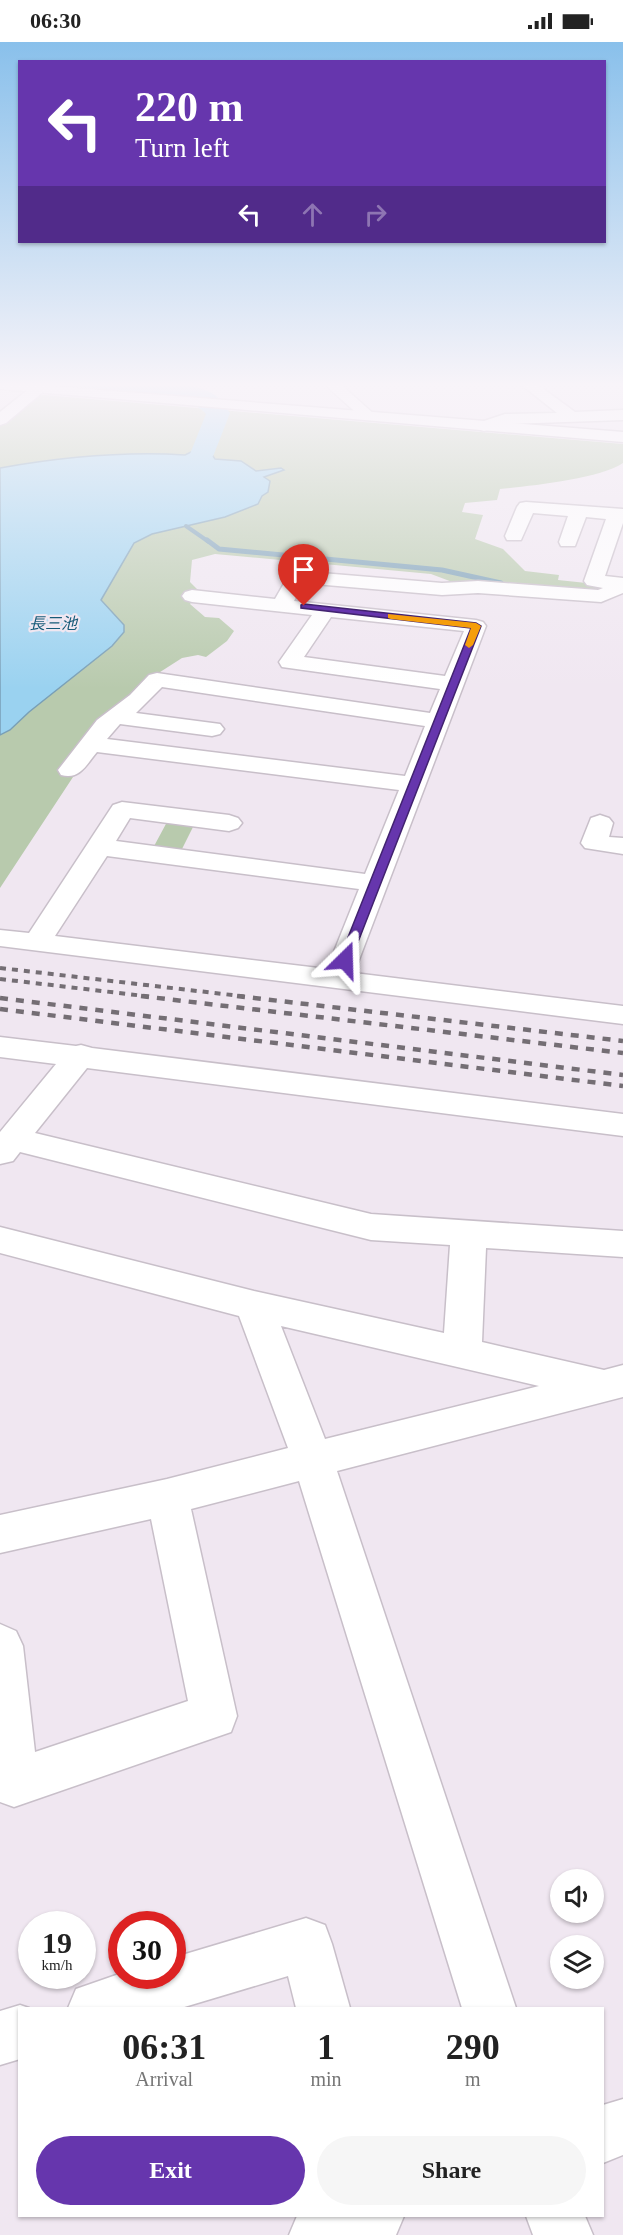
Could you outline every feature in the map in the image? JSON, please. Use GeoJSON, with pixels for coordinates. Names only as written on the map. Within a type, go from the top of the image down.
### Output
{"type":"FeatureCollection","features":[{"type":"Feature","properties":{"kind":"street"},"geometry":{"type":"LineString","coordinates":[[514,536],[526,507],[620,514],[594,582],[623,585]]}},
{"type":"Feature","properties":{"kind":"street"},"geometry":{"type":"LineString","coordinates":[[568,542],[579,511]]}},
{"type":"Feature","properties":{"kind":"street"},"geometry":{"type":"LineString","coordinates":[[282,604],[297,577],[441,589],[487,588],[601,596],[623,585]]}},
{"type":"Feature","properties":{"kind":"street"},"geometry":{"type":"LineString","coordinates":[[337,980],[454,684],[476,626],[487,588]]}},
{"type":"Feature","properties":{"kind":"street"},"geometry":{"type":"LineString","coordinates":[[192,596],[476,626]]}},
{"type":"Feature","properties":{"kind":"street"},"geometry":{"type":"LineString","coordinates":[[326,609],[290,662],[454,684]]}},
{"type":"Feature","properties":{"kind":"street"},"geometry":{"type":"LineString","coordinates":[[70,770],[105,725],[138,700],[157,680],[438,721]]}},
{"type":"Feature","properties":{"kind":"street"},"geometry":{"type":"LineString","coordinates":[[116,717],[212,729]]}},
{"type":"Feature","properties":{"kind":"street"},"geometry":{"type":"LineString","coordinates":[[91,744],[413,784]]}},
{"type":"Feature","properties":{"kind":"street"},"geometry":{"type":"LineString","coordinates":[[37,942],[122,810],[229,823]]}},
{"type":"Feature","properties":{"kind":"street"},"geometry":{"type":"LineString","coordinates":[[600,823],[594,843],[623,846]]}},
{"type":"Feature","properties":{"kind":"street"},"geometry":{"type":"LineString","coordinates":[[100,847],[376,883]]}},
{"type":"Feature","properties":{"kind":"street"},"geometry":{"type":"LineString","coordinates":[[0,938],[623,1015]]}},
{"type":"Feature","properties":{"kind":"street"},"geometry":{"type":"LineString","coordinates":[[0,1047],[81,1055],[623,1125]]}},
{"type":"Feature","properties":{"kind":"street"},"geometry":{"type":"LineString","coordinates":[[81,1055],[6,1147],[371,1227],[623,1244]]}},
{"type":"Feature","properties":{"kind":"street"},"geometry":{"type":"LineString","coordinates":[[462,1353],[469,1233]]}},
{"type":"Feature","properties":{"kind":"street"},"geometry":{"type":"LineString","coordinates":[[0,1240],[254,1305],[462,1353],[614,1384]]}},
{"type":"Feature","properties":{"kind":"street"},"geometry":{"type":"LineString","coordinates":[[254,1305],[313,1460],[489,2007]]}},
{"type":"Feature","properties":{"kind":"street"},"geometry":{"type":"LineString","coordinates":[[0,1534],[167,1497],[614,1384]]}},
{"type":"Feature","properties":{"kind":"street"},"geometry":{"type":"LineString","coordinates":[[0,1647],[14,1783],[214,1716],[167,1497]]}},
{"type":"Feature","properties":{"kind":"street"},"geometry":{"type":"LineString","coordinates":[[98,2007],[306,1944],[323,2007]]}},
{"type":"Feature","properties":{"kind":"street"},"geometry":{"type":"LineString","coordinates":[[0,2038],[18,2033]]}},
{"type":"Feature","properties":{"kind":"street"},"geometry":{"type":"LineString","coordinates":[[604,2134],[623,2127]]}},
{"type":"Feature","properties":{"kind":"street"},"geometry":{"type":"LineString","coordinates":[[319,2235],[373,2217]]}},
{"type":"Feature","properties":{"kind":"street"},"geometry":{"type":"LineString","coordinates":[[376,2217],[383,2235]]}},
{"type":"Feature","properties":{"kind":"street"},"geometry":{"type":"LineString","coordinates":[[556,2217],[562,2235]]}},
{"type":"Feature","properties":{"kind":"green space"},"geometry":{"type":"Polygon","coordinates":[[[0,484],[540,484],[500,489],[497,500],[465,503],[462,512],[483,515],[475,539],[503,549],[525,571],[559,575],[558,580],[615,586],[597,593],[463,586],[431,574],[215,554],[192,560],[190,582],[200,592],[190,604],[205,617],[219,618],[234,631],[227,641],[206,657],[198,655],[182,658],[157,674],[75,774],[0,888],[0,484]]]}},
{"type":"Feature","properties":{"kind":"green space"},"geometry":{"type":"Polygon","coordinates":[[[167,822],[194,825],[181,851],[153,848],[167,822]]]}},
{"type":"Feature","properties":{"kind":"water","name":"長三池"},"geometry":{"type":"Polygon","coordinates":[[[0,484],[269,484],[268,492],[262,496],[258,504],[225,517],[152,534],[134,543],[101,600],[124,625],[124,632],[112,646],[29,712],[10,730],[0,735],[0,484]]]}},
{"type":"Feature","properties":{"kind":"waterway"},"geometry":{"type":"LineString","coordinates":[[186,526],[209,542]]}},
{"type":"Feature","properties":{"kind":"waterway"},"geometry":{"type":"LineString","coordinates":[[207,540],[219,549],[442,570],[501,583]]}},
{"type":"Feature","properties":{"kind":"railway"},"geometry":{"type":"LineString","coordinates":[[0,968],[249,997]]}},
{"type":"Feature","properties":{"kind":"railway"},"geometry":{"type":"LineString","coordinates":[[0,979],[153,997]]}},
{"type":"Feature","properties":{"kind":"railway"},"geometry":{"type":"LineString","coordinates":[[141,996],[623,1053]]}},
{"type":"Feature","properties":{"kind":"railway"},"geometry":{"type":"LineString","coordinates":[[237,996],[623,1041]]}},
{"type":"Feature","properties":{"kind":"railway"},"geometry":{"type":"LineString","coordinates":[[0,998],[623,1075]]}},
{"type":"Feature","properties":{"kind":"railway"},"geometry":{"type":"LineString","coordinates":[[0,1009],[623,1086]]}},
{"type":"Feature","properties":{"kind":"slow traffic"},"geometry":{"type":"LineString","coordinates":[[391,616],[476,626],[469,645]]}},
{"type":"Feature","properties":{"kind":"route"},"geometry":{"type":"LineString","coordinates":[[304,606],[476,626],[345,960]]}}]}
